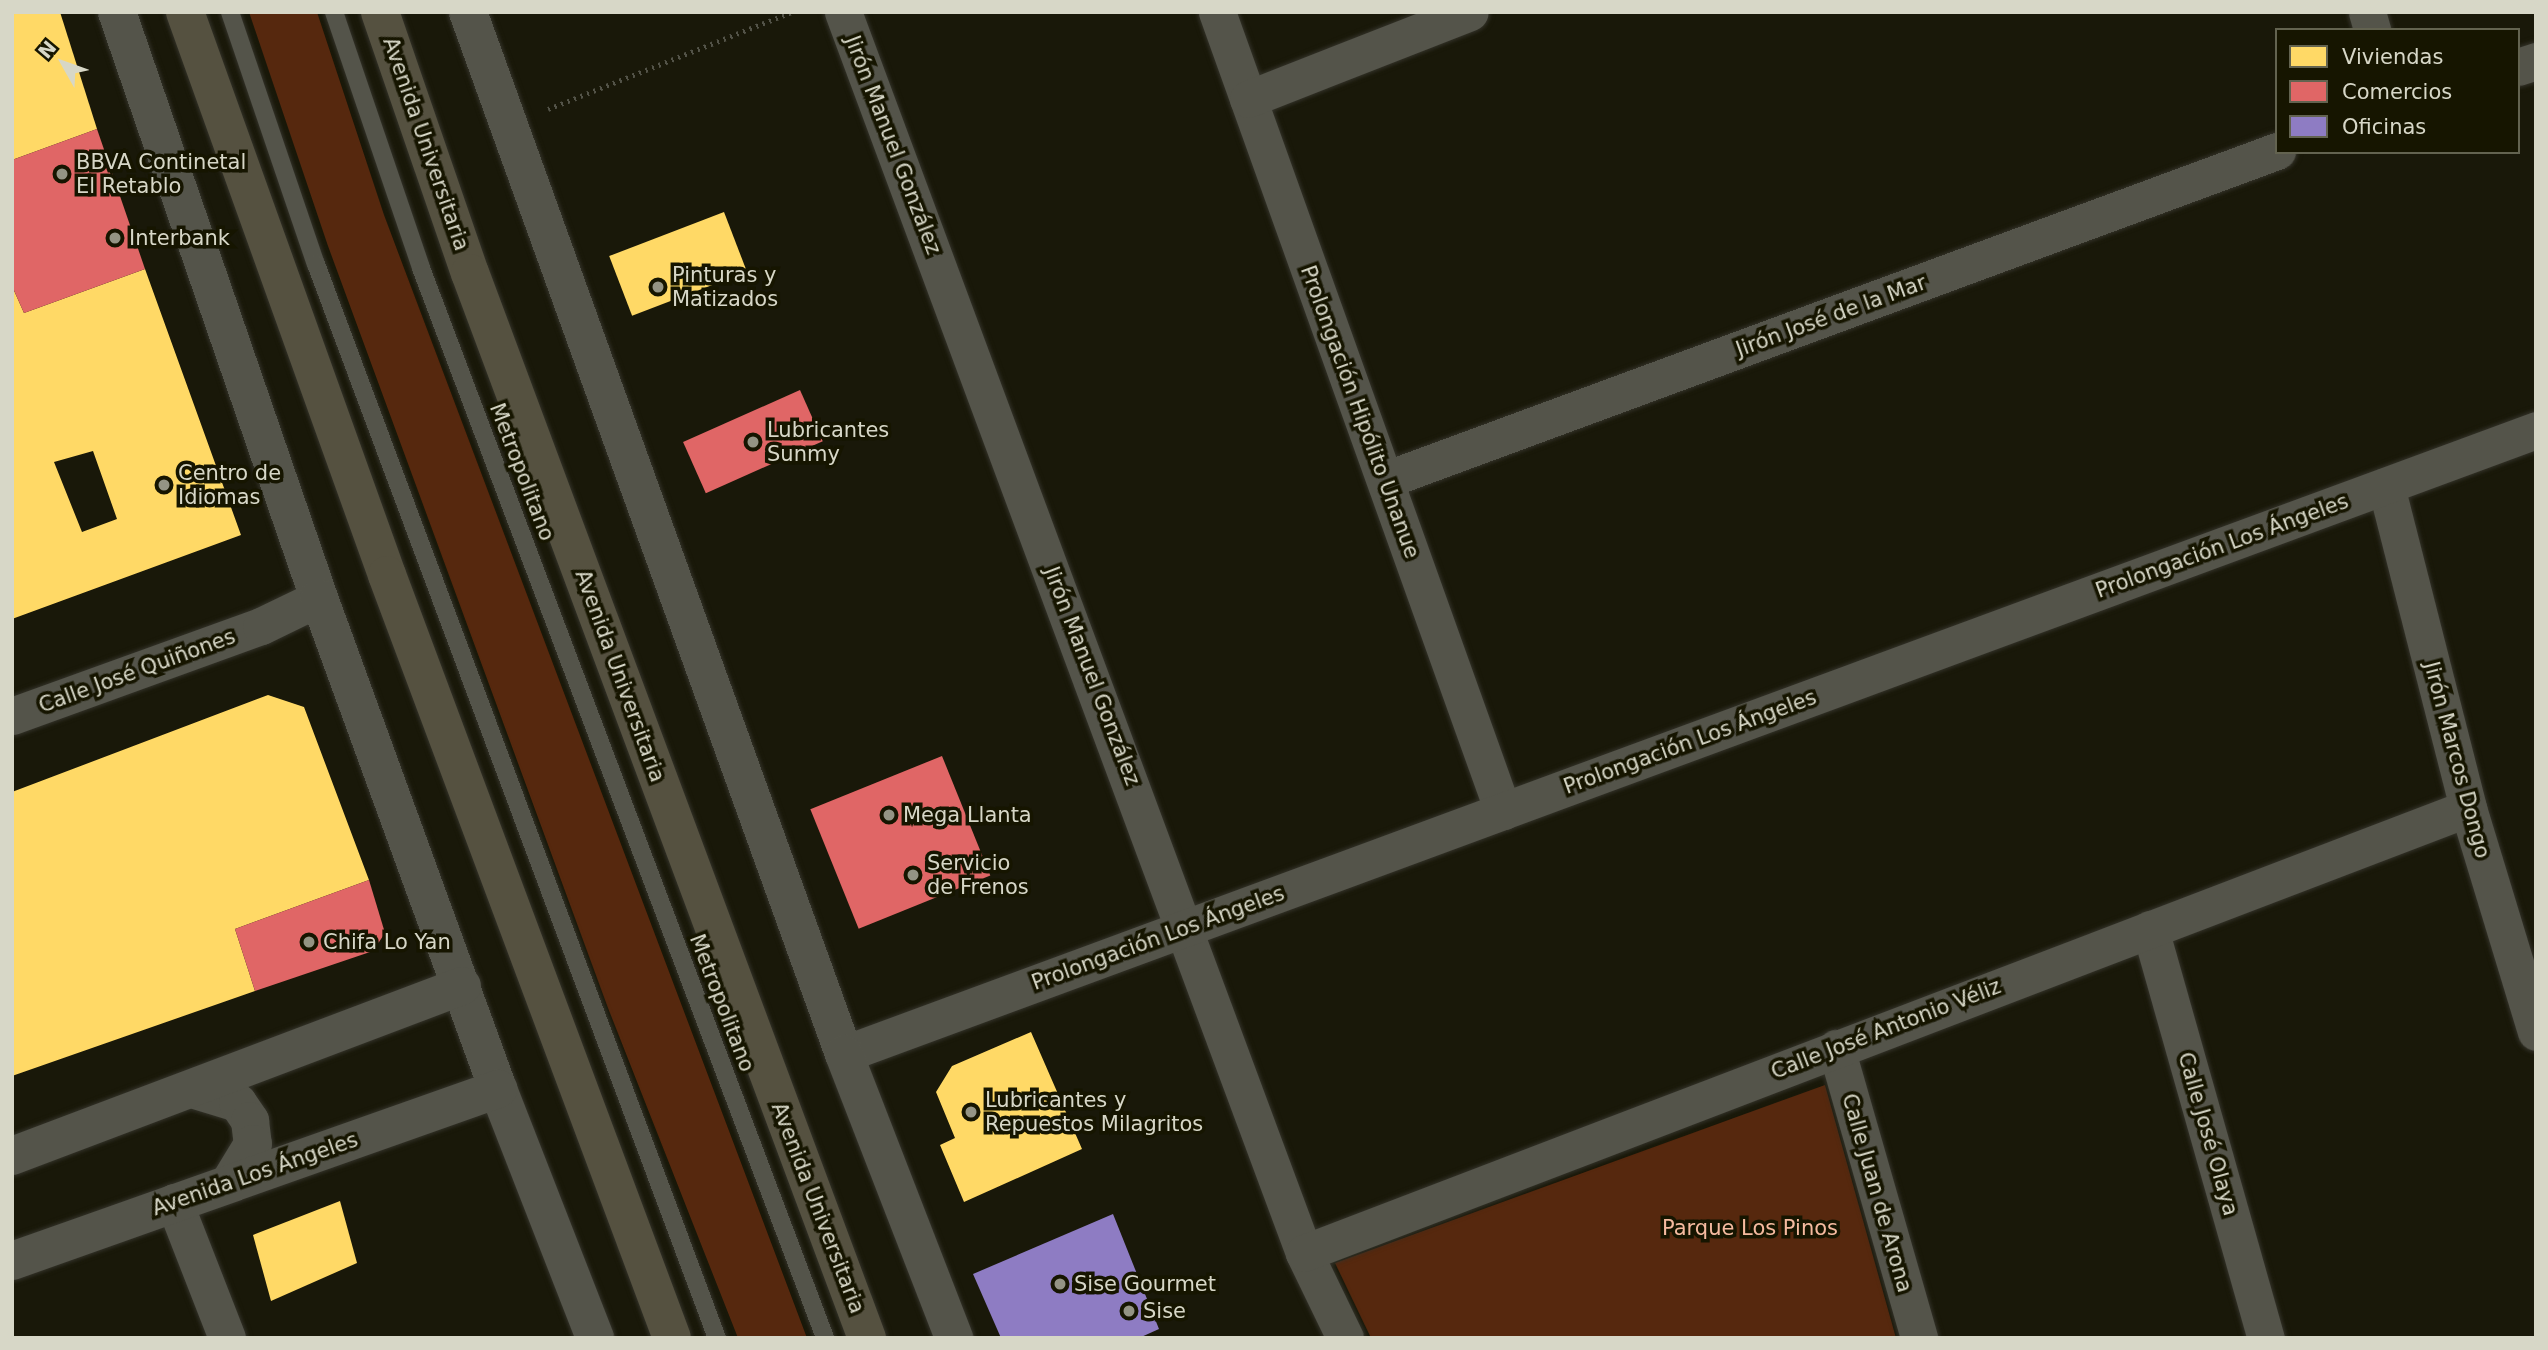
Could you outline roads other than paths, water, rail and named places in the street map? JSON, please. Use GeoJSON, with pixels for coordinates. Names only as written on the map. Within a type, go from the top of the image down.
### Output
{"type":"FeatureCollection","features":[{"type":"Feature","properties":{"kind":"main road"},"geometry":{"type":"LineString","coordinates":[[185,12],[387,575],[672,1338]]}},
{"type":"Feature","properties":{"kind":"main road","name":"Avenida Universitaria"},"geometry":{"type":"LineString","coordinates":[[380,12],[475,286],[867,1338]]}},
{"type":"Feature","properties":{"kind":"street"},"geometry":{"type":"LineString","coordinates":[[117,12],[319,598],[498,1089],[595,1338]]}},
{"type":"Feature","properties":{"kind":"street"},"geometry":{"type":"LineString","coordinates":[[468,12],[844,1054],[954,1338]]}},
{"type":"Feature","properties":{"kind":"street","name":"Jirón Manuel González"},"geometry":{"type":"LineString","coordinates":[[844,12],[1186,928],[1304,1253],[1345,1338]]}},
{"type":"Feature","properties":{"kind":"street","name":"Prolongación Hipólito Unanue"},"geometry":{"type":"LineString","coordinates":[[1217,12],[1503,811]]}},
{"type":"Feature","properties":{"kind":"street"},"geometry":{"type":"LineString","coordinates":[[1248,99],[1470,12]]}},
{"type":"Feature","properties":{"kind":"street","name":"Jirón José de la Mar"},"geometry":{"type":"LineString","coordinates":[[1384,480],[2275,153]]}},
{"type":"Feature","properties":{"kind":"street","name":"Prolongación Los Ángeles"},"geometry":{"type":"LineString","coordinates":[[844,1054],[2536,430]]}},
{"type":"Feature","properties":{"kind":"street","name":"Jirón Marcos Dongo"},"geometry":{"type":"LineString","coordinates":[[2386,486],[2468,808],[2536,1032]]}},
{"type":"Feature","properties":{"kind":"street","name":"Calle José Quiñones"},"geometry":{"type":"LineString","coordinates":[[12,716],[261,625],[319,598]]}},
{"type":"Feature","properties":{"kind":"street","name":"Calle José Antonio Véliz"},"geometry":{"type":"LineString","coordinates":[[1304,1253],[2468,808]]}},
{"type":"Feature","properties":{"kind":"street","name":"Calle José Olaya"},"geometry":{"type":"LineString","coordinates":[[2150,929],[2266,1338]]}},
{"type":"Feature","properties":{"kind":"street"},"geometry":{"type":"LineString","coordinates":[[12,1156],[462,986]]}},
{"type":"Feature","properties":{"kind":"street","name":"Calle Juan de Arona"},"geometry":{"type":"LineString","coordinates":[[1836,1048],[1919,1338]]}},
{"type":"Feature","properties":{"kind":"street"},"geometry":{"type":"LineString","coordinates":[[192,1089],[238,1103],[250,1121],[253,1144],[230,1182]]}},
{"type":"Feature","properties":{"kind":"street","name":"Avenida Los Ángeles"},"geometry":{"type":"LineString","coordinates":[[12,1261],[498,1089]]}},
{"type":"Feature","properties":{"kind":"street"},"geometry":{"type":"LineString","coordinates":[[174,1202],[227,1338]]}},
{"type":"Feature","properties":{"kind":"lane"},"geometry":{"type":"LineString","coordinates":[[230,12],[316,264],[718,1338]]}},
{"type":"Feature","properties":{"kind":"lane","name":"Metropolitano"},"geometry":{"type":"LineString","coordinates":[[334,12],[421,268],[825,1338]]}},
{"type":"Feature","properties":{"kind":"place","name":"BBVA Continetal El Retablo"},"geometry":{"type":"Point","coordinates":[62,174]}},
{"type":"Feature","properties":{"kind":"place","name":"Interbank"},"geometry":{"type":"Point","coordinates":[115,238]}},
{"type":"Feature","properties":{"kind":"place","name":"Pinturas y Matizados"},"geometry":{"type":"Point","coordinates":[658,287]}},
{"type":"Feature","properties":{"kind":"place","name":"Lubricantes Sunmy"},"geometry":{"type":"Point","coordinates":[753,442]}},
{"type":"Feature","properties":{"kind":"place","name":"Centro de Idiomas"},"geometry":{"type":"Point","coordinates":[164,485]}},
{"type":"Feature","properties":{"kind":"place","name":"Mega Llanta"},"geometry":{"type":"Point","coordinates":[889,815]}},
{"type":"Feature","properties":{"kind":"place","name":"Servicio de Frenos"},"geometry":{"type":"Point","coordinates":[913,875]}},
{"type":"Feature","properties":{"kind":"place","name":"Chifa Lo Yan"},"geometry":{"type":"Point","coordinates":[309,942]}},
{"type":"Feature","properties":{"kind":"place","name":"Lubricantes y Repuestos Milagritos"},"geometry":{"type":"Point","coordinates":[971,1112]}},
{"type":"Feature","properties":{"kind":"place","name":"Sise Gourmet"},"geometry":{"type":"Point","coordinates":[1060,1284]}},
{"type":"Feature","properties":{"kind":"place","name":"Sise"},"geometry":{"type":"Point","coordinates":[1129,1311]}},
{"type":"Feature","properties":{"kind":"park label","name":"Parque Los Pinos"},"geometry":{"type":"Point","coordinates":[1750,1228]}}]}
